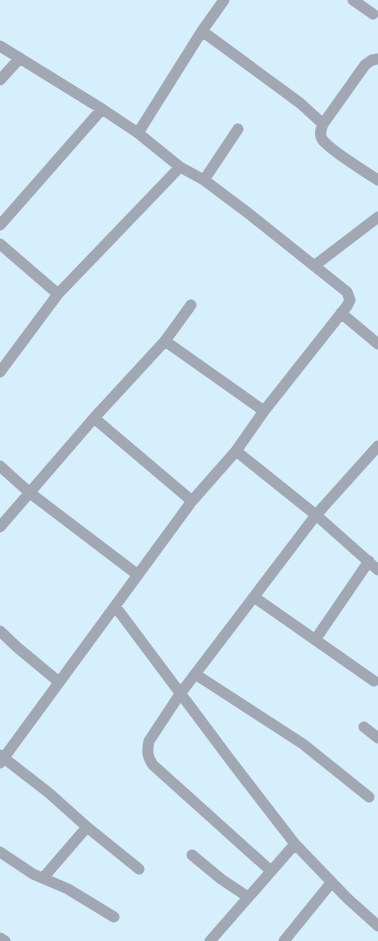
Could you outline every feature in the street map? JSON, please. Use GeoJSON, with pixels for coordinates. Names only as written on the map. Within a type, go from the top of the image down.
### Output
{"type":"FeatureCollection","features":[{"type":"Feature","properties":{"kind":"street"},"geometry":{"type":"LineString","coordinates":[[138,133],[202,30],[224,0]]}},
{"type":"Feature","properties":{"kind":"street"},"geometry":{"type":"LineString","coordinates":[[353,0],[373,14]]}},
{"type":"Feature","properties":{"kind":"street"},"geometry":{"type":"LineString","coordinates":[[202,30],[300,103],[323,124]]}},
{"type":"Feature","properties":{"kind":"street"},"geometry":{"type":"LineString","coordinates":[[0,46],[102,109],[138,133],[180,167],[204,180],[314,266],[349,296],[350,303],[264,411],[236,451],[192,501],[2,759],[49,793],[87,827],[139,869]]}},
{"type":"Feature","properties":{"kind":"street"},"geometry":{"type":"LineString","coordinates":[[0,80],[20,58]]}},
{"type":"Feature","properties":{"kind":"street"},"geometry":{"type":"LineString","coordinates":[[378,58],[365,65],[323,124],[320,131],[321,138],[331,148],[378,180]]}},
{"type":"Feature","properties":{"kind":"street"},"geometry":{"type":"LineString","coordinates":[[0,225],[102,109]]}},
{"type":"Feature","properties":{"kind":"street"},"geometry":{"type":"LineString","coordinates":[[204,180],[238,129]]}},
{"type":"Feature","properties":{"kind":"street"},"geometry":{"type":"LineString","coordinates":[[0,372],[58,294],[180,167]]}},
{"type":"Feature","properties":{"kind":"street"},"geometry":{"type":"LineString","coordinates":[[314,266],[378,217]]}},
{"type":"Feature","properties":{"kind":"street"},"geometry":{"type":"LineString","coordinates":[[0,244],[58,294]]}},
{"type":"Feature","properties":{"kind":"street"},"geometry":{"type":"LineString","coordinates":[[0,526],[94,418],[165,341],[191,306]]}},
{"type":"Feature","properties":{"kind":"street"},"geometry":{"type":"LineString","coordinates":[[341,313],[378,344]]}},
{"type":"Feature","properties":{"kind":"street"},"geometry":{"type":"LineString","coordinates":[[165,341],[264,411]]}},
{"type":"Feature","properties":{"kind":"street"},"geometry":{"type":"LineString","coordinates":[[94,418],[192,501]]}},
{"type":"Feature","properties":{"kind":"street"},"geometry":{"type":"LineString","coordinates":[[271,871],[153,765],[147,749],[149,741],[180,694],[316,514],[378,446]]}},
{"type":"Feature","properties":{"kind":"street"},"geometry":{"type":"LineString","coordinates":[[236,451],[316,514],[378,570]]}},
{"type":"Feature","properties":{"kind":"street"},"geometry":{"type":"LineString","coordinates":[[0,466],[30,493],[138,575]]}},
{"type":"Feature","properties":{"kind":"street"},"geometry":{"type":"LineString","coordinates":[[315,640],[369,561]]}},
{"type":"Feature","properties":{"kind":"street"},"geometry":{"type":"LineString","coordinates":[[254,597],[374,681]]}},
{"type":"Feature","properties":{"kind":"street"},"geometry":{"type":"LineString","coordinates":[[115,606],[180,694],[295,844],[331,882],[378,926]]}},
{"type":"Feature","properties":{"kind":"street"},"geometry":{"type":"LineString","coordinates":[[0,631],[59,682]]}},
{"type":"Feature","properties":{"kind":"street"},"geometry":{"type":"LineString","coordinates":[[195,674],[303,744],[369,797]]}},
{"type":"Feature","properties":{"kind":"street"},"geometry":{"type":"LineString","coordinates":[[364,727],[378,738]]}},
{"type":"Feature","properties":{"kind":"street"},"geometry":{"type":"LineString","coordinates":[[43,878],[87,827]]}},
{"type":"Feature","properties":{"kind":"street"},"geometry":{"type":"LineString","coordinates":[[210,941],[295,844]]}},
{"type":"Feature","properties":{"kind":"street"},"geometry":{"type":"LineString","coordinates":[[0,852],[33,874],[68,889],[114,917]]}},
{"type":"Feature","properties":{"kind":"street"},"geometry":{"type":"LineString","coordinates":[[192,855],[221,879],[248,897]]}},
{"type":"Feature","properties":{"kind":"street"},"geometry":{"type":"LineString","coordinates":[[284,941],[331,882]]}},
{"type":"Feature","properties":{"kind":"street"},"geometry":{"type":"LineString","coordinates":[[0,938],[5,941]]}}]}
